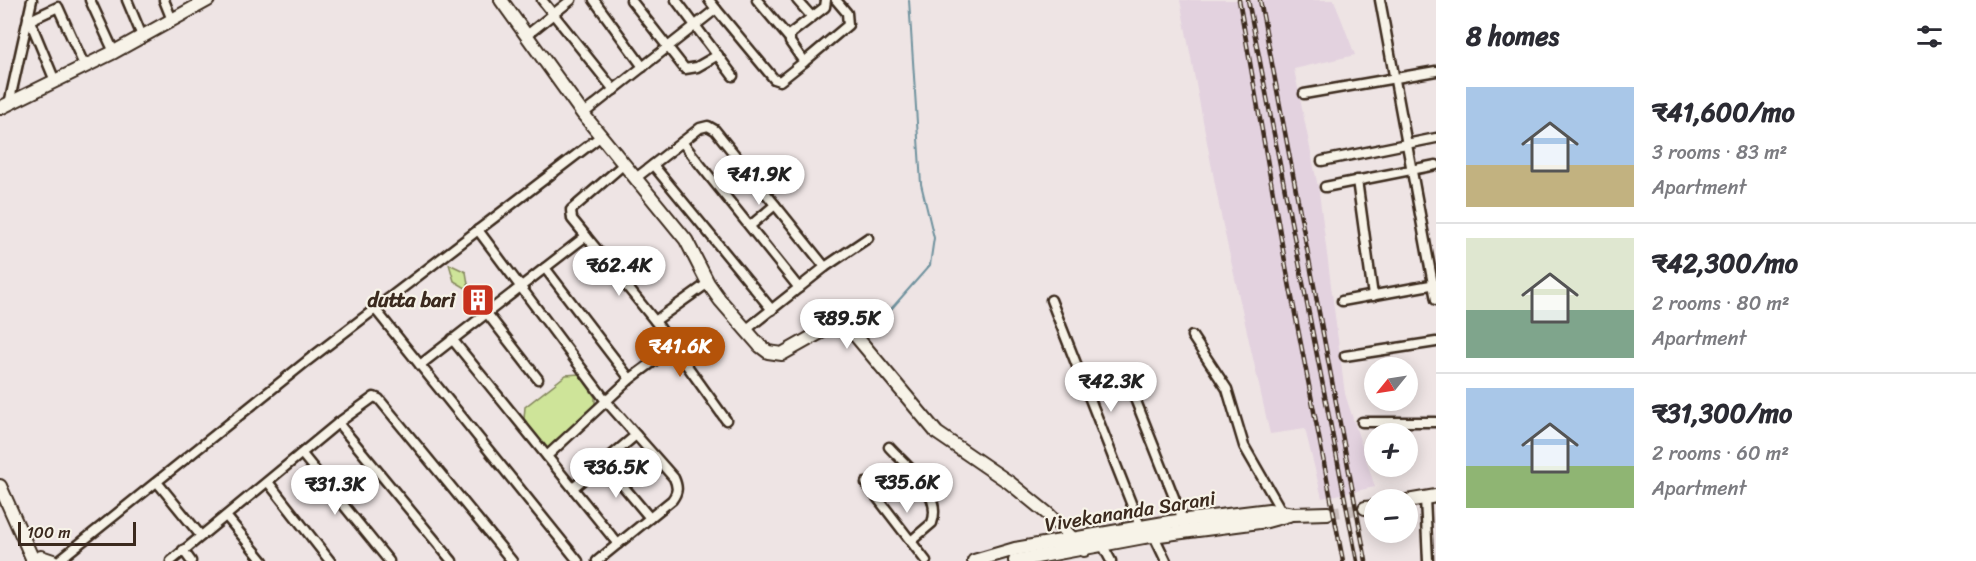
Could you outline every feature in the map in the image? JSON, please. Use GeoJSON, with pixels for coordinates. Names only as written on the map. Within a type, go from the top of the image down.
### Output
{"type":"FeatureCollection","features":[{"type":"Feature","properties":{"kind":"street"},"geometry":{"type":"LineString","coordinates":[[4,106],[32,0]]}},
{"type":"Feature","properties":{"kind":"street"},"geometry":{"type":"LineString","coordinates":[[90,0],[114,52]]}},
{"type":"Feature","properties":{"kind":"street"},"geometry":{"type":"LineString","coordinates":[[127,0],[142,36]]}},
{"type":"Feature","properties":{"kind":"street"},"geometry":{"type":"LineString","coordinates":[[164,0],[172,20]]}},
{"type":"Feature","properties":{"kind":"street"},"geometry":{"type":"LineString","coordinates":[[501,0],[583,114],[686,240],[708,283],[768,352],[782,354],[837,322],[845,323],[937,433],[1010,483],[1048,514],[1084,550]]}},
{"type":"Feature","properties":{"kind":"street"},"geometry":{"type":"LineString","coordinates":[[542,0],[614,90]]}},
{"type":"Feature","properties":{"kind":"street"},"geometry":{"type":"LineString","coordinates":[[527,35],[571,0]]}},
{"type":"Feature","properties":{"kind":"street"},"geometry":{"type":"LineString","coordinates":[[594,0],[643,67]]}},
{"type":"Feature","properties":{"kind":"street"},"geometry":{"type":"LineString","coordinates":[[631,0],[684,69],[697,67],[718,56]]}},
{"type":"Feature","properties":{"kind":"street"},"geometry":{"type":"LineString","coordinates":[[676,0],[733,76]]}},
{"type":"Feature","properties":{"kind":"street"},"geometry":{"type":"LineString","coordinates":[[709,0],[774,79],[784,80],[848,25],[847,12],[836,0]]}},
{"type":"Feature","properties":{"kind":"street"},"geometry":{"type":"LineString","coordinates":[[757,0],[789,38],[804,62]]}},
{"type":"Feature","properties":{"kind":"street"},"geometry":{"type":"LineString","coordinates":[[798,0],[812,17]]}},
{"type":"Feature","properties":{"kind":"street"},"geometry":{"type":"LineString","coordinates":[[789,38],[825,7],[826,0]]}},
{"type":"Feature","properties":{"kind":"street"},"geometry":{"type":"LineString","coordinates":[[1380,0],[1435,284],[1436,300]]}},
{"type":"Feature","properties":{"kind":"street"},"geometry":{"type":"LineString","coordinates":[[4,106],[114,52],[205,1]]}},
{"type":"Feature","properties":{"kind":"street"},"geometry":{"type":"LineString","coordinates":[[29,18],[58,8],[85,67]]}},
{"type":"Feature","properties":{"kind":"street"},"geometry":{"type":"LineString","coordinates":[[583,114],[716,9]]}},
{"type":"Feature","properties":{"kind":"street"},"geometry":{"type":"LineString","coordinates":[[29,18],[55,81]]}},
{"type":"Feature","properties":{"kind":"street"},"geometry":{"type":"LineString","coordinates":[[1304,94],[1436,71]]}},
{"type":"Feature","properties":{"kind":"street"},"geometry":{"type":"LineString","coordinates":[[636,178],[700,128],[708,126],[715,130],[825,267]]}},
{"type":"Feature","properties":{"kind":"street"},"geometry":{"type":"LineString","coordinates":[[58,561],[375,309],[601,136]]}},
{"type":"Feature","properties":{"kind":"street"},"geometry":{"type":"LineString","coordinates":[[1322,161],[1436,138]]}},
{"type":"Feature","properties":{"kind":"street"},"geometry":{"type":"LineString","coordinates":[[682,142],[799,288]]}},
{"type":"Feature","properties":{"kind":"street"},"geometry":{"type":"LineString","coordinates":[[624,164],[571,210],[572,219],[655,321],[726,420]]}},
{"type":"Feature","properties":{"kind":"street"},"geometry":{"type":"LineString","coordinates":[[653,165],[771,310]]}},
{"type":"Feature","properties":{"kind":"street"},"geometry":{"type":"LineString","coordinates":[[1325,187],[1436,165]]}},
{"type":"Feature","properties":{"kind":"street"},"geometry":{"type":"LineString","coordinates":[[1357,180],[1373,296]]}},
{"type":"Feature","properties":{"kind":"street"},"geometry":{"type":"LineString","coordinates":[[750,226],[775,205]]}},
{"type":"Feature","properties":{"kind":"street"},"geometry":{"type":"LineString","coordinates":[[478,230],[606,401],[674,478],[677,486],[677,494],[672,500],[597,561]]}},
{"type":"Feature","properties":{"kind":"street"},"geometry":{"type":"LineString","coordinates":[[420,365],[586,236]]}},
{"type":"Feature","properties":{"kind":"street"},"geometry":{"type":"LineString","coordinates":[[747,329],[825,267],[868,238]]}},
{"type":"Feature","properties":{"kind":"street"},"geometry":{"type":"LineString","coordinates":[[545,267],[630,379]]}},
{"type":"Feature","properties":{"kind":"street"},"geometry":{"type":"LineString","coordinates":[[655,321],[708,283]]}},
{"type":"Feature","properties":{"kind":"street"},"geometry":{"type":"LineString","coordinates":[[1342,301],[1435,284]]}},
{"type":"Feature","properties":{"kind":"street"},"geometry":{"type":"LineString","coordinates":[[1051,300],[1146,534],[1166,561]]}},
{"type":"Feature","properties":{"kind":"street"},"geometry":{"type":"LineString","coordinates":[[375,309],[578,561]]}},
{"type":"Feature","properties":{"kind":"street"},"geometry":{"type":"LineString","coordinates":[[486,312],[538,379]]}},
{"type":"Feature","properties":{"kind":"street"},"geometry":{"type":"LineString","coordinates":[[1192,336],[1227,389],[1244,446],[1288,513]]}},
{"type":"Feature","properties":{"kind":"street"},"geometry":{"type":"LineString","coordinates":[[452,339],[618,544]]}},
{"type":"Feature","properties":{"kind":"street"},"geometry":{"type":"LineString","coordinates":[[1345,356],[1436,342]]}},
{"type":"Feature","properties":{"kind":"street"},"geometry":{"type":"LineString","coordinates":[[547,456],[630,379],[673,347]]}},
{"type":"Feature","properties":{"kind":"street"},"geometry":{"type":"LineString","coordinates":[[1086,385],[1120,375],[1128,381],[1184,520]]}},
{"type":"Feature","properties":{"kind":"street"},"geometry":{"type":"LineString","coordinates":[[171,561],[338,423],[368,399],[374,397],[379,399],[512,561]]}},
{"type":"Feature","properties":{"kind":"street"},"geometry":{"type":"LineString","coordinates":[[1362,422],[1436,422]]}},
{"type":"Feature","properties":{"kind":"street"},"geometry":{"type":"LineString","coordinates":[[338,423],[452,561]]}},
{"type":"Feature","properties":{"kind":"street"},"geometry":{"type":"LineString","coordinates":[[573,488],[636,435]]}},
{"type":"Feature","properties":{"kind":"street"},"geometry":{"type":"LineString","coordinates":[[889,447],[929,492],[934,503],[932,523],[911,542]]}},
{"type":"Feature","properties":{"kind":"street"},"geometry":{"type":"LineString","coordinates":[[302,454],[389,561]]}},
{"type":"Feature","properties":{"kind":"street"},"geometry":{"type":"LineString","coordinates":[[603,462],[650,518]]}},
{"type":"Feature","properties":{"kind":"street"},"geometry":{"type":"LineString","coordinates":[[156,482],[201,536]]}},
{"type":"Feature","properties":{"kind":"street"},"geometry":{"type":"LineString","coordinates":[[268,482],[330,561]]}},
{"type":"Feature","properties":{"kind":"street"},"geometry":{"type":"LineString","coordinates":[[866,483],[926,561]]}},
{"type":"Feature","properties":{"kind":"street"},"geometry":{"type":"LineString","coordinates":[[0,486],[33,561],[45,557],[53,561]]}},
{"type":"Feature","properties":{"kind":"street"},"geometry":{"type":"LineString","coordinates":[[1428,561],[1430,497]]}},
{"type":"Feature","properties":{"kind":"street","name":"Vivekananda Sarani"},"geometry":{"type":"LineString","coordinates":[[1015,561],[1103,546],[1184,520],[1269,510],[1288,513],[1328,513]]}},
{"type":"Feature","properties":{"kind":"street","name":"Vivekananda Sarani"},"geometry":{"type":"LineString","coordinates":[[974,561],[1015,549],[1267,521],[1288,513]]}},
{"type":"Feature","properties":{"kind":"street"},"geometry":{"type":"LineString","coordinates":[[226,516],[263,561]]}},
{"type":"Feature","properties":{"kind":"street"},"geometry":{"type":"LineString","coordinates":[[1103,546],[1111,561]]}},
{"type":"Feature","properties":{"kind":"street"},"geometry":{"type":"LineString","coordinates":[[183,550],[192,561]]}},
{"type":"Feature","properties":{"kind":"shaded area"},"geometry":{"type":"Polygon","coordinates":[[[1180,0],[1334,0],[1355,55],[1294,69],[1319,192],[1345,394],[1364,453],[1364,477],[1372,477],[1375,487],[1322,498],[1305,429],[1270,434],[1222,221],[1180,0]]]}},
{"type":"Feature","properties":{"kind":"green space"},"geometry":{"type":"Polygon","coordinates":[[[449,264],[466,272],[469,290],[454,281],[449,264]]]}},
{"type":"Feature","properties":{"kind":"green space"},"geometry":{"type":"Polygon","coordinates":[[[579,374],[595,397],[595,412],[554,449],[544,448],[524,419],[525,407],[566,375],[579,374]]]}},
{"type":"Feature","properties":{"kind":"waterway"},"geometry":{"type":"LineString","coordinates":[[877,325],[930,265],[934,238],[921,184],[909,0]]}},
{"type":"Feature","properties":{"kind":"tunnel"},"geometry":{"type":"LineString","coordinates":[[1328,513],[1364,508]]}},
{"type":"Feature","properties":{"kind":"railway"},"geometry":{"type":"LineString","coordinates":[[1239,0],[1286,267],[1343,561]]}},
{"type":"Feature","properties":{"kind":"railway"},"geometry":{"type":"LineString","coordinates":[[1248,0],[1357,561]]}},
{"type":"Feature","properties":{"kind":"railway"},"geometry":{"type":"LineString","coordinates":[[1260,0],[1366,561]]}},
{"type":"Feature","properties":{"kind":"place","name":"dutta bari"},"geometry":{"type":"Point","coordinates":[478,300]}}]}
